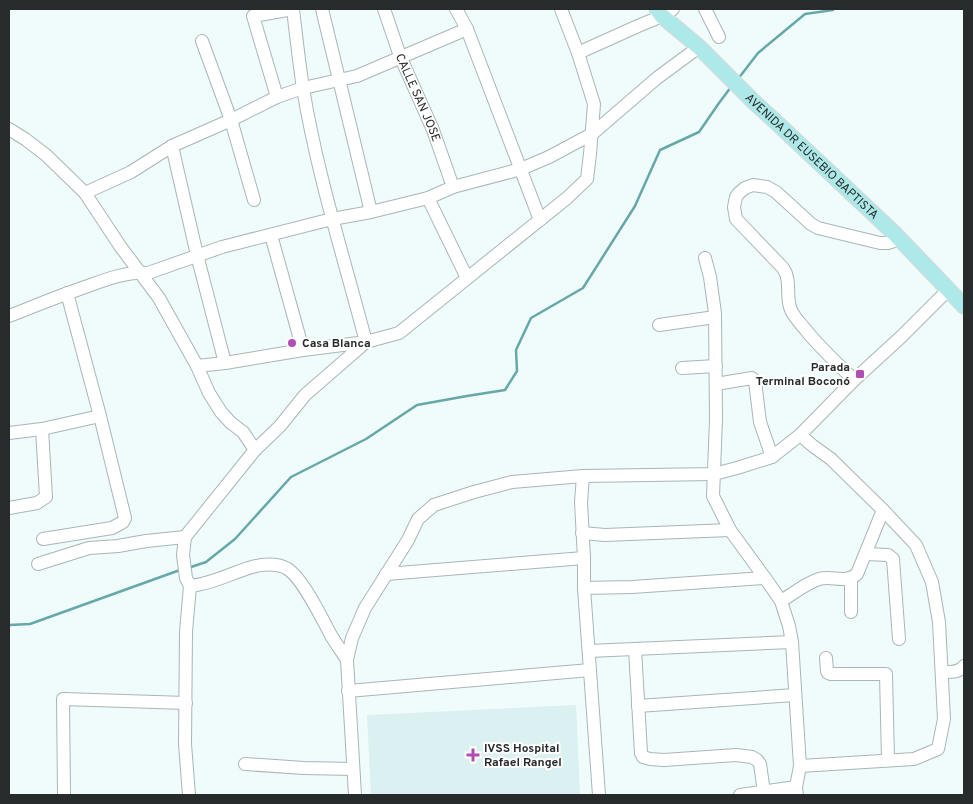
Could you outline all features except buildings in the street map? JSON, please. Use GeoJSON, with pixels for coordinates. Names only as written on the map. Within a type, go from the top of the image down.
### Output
{"type":"FeatureCollection","features":[{"type":"Feature","properties":{"kind":"main road","name":"AVENIDA DR EUSEBIO BAPTISTA"},"geometry":{"type":"LineString","coordinates":[[664,11],[754,102],[900,240],[964,306]]}},
{"type":"Feature","properties":{"kind":"street"},"geometry":{"type":"LineString","coordinates":[[277,97],[253,16],[293,9],[303,88],[315,148],[332,219],[366,342]]}},
{"type":"Feature","properties":{"kind":"street"},"geometry":{"type":"LineString","coordinates":[[322,9],[371,212]]}},
{"type":"Feature","properties":{"kind":"street","name":"CALLE SAN JOSE"},"geometry":{"type":"LineString","coordinates":[[384,9],[400,56],[434,130],[453,187]]}},
{"type":"Feature","properties":{"kind":"street"},"geometry":{"type":"LineString","coordinates":[[456,9],[467,29],[540,220]]}},
{"type":"Feature","properties":{"kind":"street"},"geometry":{"type":"LineString","coordinates":[[197,366],[366,342],[399,334],[575,191],[587,179],[594,104],[578,53],[561,9]]}},
{"type":"Feature","properties":{"kind":"street"},"geometry":{"type":"LineString","coordinates":[[705,9],[719,37]]}},
{"type":"Feature","properties":{"kind":"street"},"geometry":{"type":"LineString","coordinates":[[578,53],[664,11]]}},
{"type":"Feature","properties":{"kind":"street"},"geometry":{"type":"LineString","coordinates":[[85,193],[132,172],[172,146],[277,97],[303,88],[356,76],[467,29]]}},
{"type":"Feature","properties":{"kind":"street"},"geometry":{"type":"LineString","coordinates":[[202,41],[231,120],[254,200]]}},
{"type":"Feature","properties":{"kind":"street"},"geometry":{"type":"LineString","coordinates":[[9,316],[109,278],[139,272],[148,273],[222,247],[332,219],[428,198],[453,187],[521,169],[549,157],[592,134],[658,78],[699,47]]}},
{"type":"Feature","properties":{"kind":"street"},"geometry":{"type":"LineString","coordinates":[[9,129],[26,138],[85,193],[159,298],[221,412],[231,423],[244,432],[255,450]]}},
{"type":"Feature","properties":{"kind":"street"},"geometry":{"type":"LineString","coordinates":[[172,146],[197,255],[225,363]]}},
{"type":"Feature","properties":{"kind":"street"},"geometry":{"type":"LineString","coordinates":[[854,380],[813,340],[795,318],[788,303],[788,280],[784,268],[738,222],[734,212],[735,202],[739,193],[745,188],[753,185],[762,185],[776,192],[811,224],[818,228],[880,243],[900,240]]}},
{"type":"Feature","properties":{"kind":"street"},"geometry":{"type":"LineString","coordinates":[[428,198],[467,278]]}},
{"type":"Feature","properties":{"kind":"street"},"geometry":{"type":"LineString","coordinates":[[271,235],[303,350]]}},
{"type":"Feature","properties":{"kind":"street"},"geometry":{"type":"LineString","coordinates":[[705,258],[710,277],[715,317],[716,384],[713,496],[730,530],[781,601],[790,626],[792,642],[800,766],[796,791],[740,795]]}},
{"type":"Feature","properties":{"kind":"street"},"geometry":{"type":"LineString","coordinates":[[355,795],[347,660],[352,638],[365,608],[408,540],[418,519],[434,505],[512,482],[583,476],[714,474],[772,457],[800,435],[948,290]]}},
{"type":"Feature","properties":{"kind":"street"},"geometry":{"type":"LineString","coordinates":[[43,540],[112,528],[124,522],[125,518],[67,293]]}},
{"type":"Feature","properties":{"kind":"street"},"geometry":{"type":"LineString","coordinates":[[659,325],[715,317]]}},
{"type":"Feature","properties":{"kind":"street"},"geometry":{"type":"LineString","coordinates":[[190,795],[185,744],[188,582],[183,555],[185,537],[255,450],[280,426],[305,395],[366,342]]}},
{"type":"Feature","properties":{"kind":"street"},"geometry":{"type":"LineString","coordinates":[[682,368],[716,366]]}},
{"type":"Feature","properties":{"kind":"street"},"geometry":{"type":"LineString","coordinates":[[716,384],[752,378],[755,381],[760,422],[772,457]]}},
{"type":"Feature","properties":{"kind":"street"},"geometry":{"type":"LineString","coordinates":[[9,433],[42,429],[100,416]]}},
{"type":"Feature","properties":{"kind":"street"},"geometry":{"type":"LineString","coordinates":[[9,508],[37,503],[46,496],[42,429]]}},
{"type":"Feature","properties":{"kind":"street"},"geometry":{"type":"LineString","coordinates":[[800,435],[831,459],[916,545],[932,582],[939,622],[944,719],[938,748],[914,759],[800,766]]}},
{"type":"Feature","properties":{"kind":"street"},"geometry":{"type":"LineString","coordinates":[[583,476],[581,502],[584,588],[599,795]]}},
{"type":"Feature","properties":{"kind":"street"},"geometry":{"type":"LineString","coordinates":[[781,601],[819,579],[832,578],[843,580],[851,578],[859,571],[883,510]]}},
{"type":"Feature","properties":{"kind":"street"},"geometry":{"type":"LineString","coordinates":[[582,533],[604,535],[730,530]]}},
{"type":"Feature","properties":{"kind":"street"},"geometry":{"type":"LineString","coordinates":[[95,531],[100,547]]}},
{"type":"Feature","properties":{"kind":"street"},"geometry":{"type":"LineString","coordinates":[[38,564],[100,547],[185,537]]}},
{"type":"Feature","properties":{"kind":"street"},"geometry":{"type":"LineString","coordinates":[[866,554],[888,555],[893,559],[899,639]]}},
{"type":"Feature","properties":{"kind":"street"},"geometry":{"type":"LineString","coordinates":[[386,574],[584,558]]}},
{"type":"Feature","properties":{"kind":"street"},"geometry":{"type":"LineString","coordinates":[[188,582],[202,585],[254,566],[273,564],[286,568],[298,579],[347,660]]}},
{"type":"Feature","properties":{"kind":"street"},"geometry":{"type":"LineString","coordinates":[[584,588],[632,587],[765,578]]}},
{"type":"Feature","properties":{"kind":"street"},"geometry":{"type":"LineString","coordinates":[[851,578],[851,612]]}},
{"type":"Feature","properties":{"kind":"street"},"geometry":{"type":"LineString","coordinates":[[589,651],[792,642]]}},
{"type":"Feature","properties":{"kind":"street"},"geometry":{"type":"LineString","coordinates":[[635,649],[640,753],[650,759],[664,760],[720,757],[736,754],[752,756],[760,764],[764,792]]}},
{"type":"Feature","properties":{"kind":"street"},"geometry":{"type":"LineString","coordinates":[[826,658],[827,671],[831,674],[886,674],[888,760]]}},
{"type":"Feature","properties":{"kind":"street"},"geometry":{"type":"LineString","coordinates":[[942,672],[957,671],[964,666]]}},
{"type":"Feature","properties":{"kind":"street"},"geometry":{"type":"LineString","coordinates":[[348,691],[590,670]]}},
{"type":"Feature","properties":{"kind":"street"},"geometry":{"type":"LineString","coordinates":[[638,706],[795,695]]}},
{"type":"Feature","properties":{"kind":"street"},"geometry":{"type":"LineString","coordinates":[[64,795],[63,700],[186,703]]}},
{"type":"Feature","properties":{"kind":"street"},"geometry":{"type":"LineString","coordinates":[[245,764],[353,769]]}},
{"type":"Feature","properties":{"kind":"shaded area","name":"IVSS Hospital Rafael Rangel"},"geometry":{"type":"Polygon","coordinates":[[[576,705],[580,795],[371,795],[367,715],[576,705]]]}},
{"type":"Feature","properties":{"kind":"waterway"},"geometry":{"type":"LineString","coordinates":[[738,79],[758,53],[805,14],[833,9]]}},
{"type":"Feature","properties":{"kind":"waterway"},"geometry":{"type":"LineString","coordinates":[[188,568],[206,562],[235,539],[291,477],[366,439],[417,405],[505,390],[517,371],[516,350],[531,318],[583,288],[635,206],[660,150],[699,132],[731,87]]}},
{"type":"Feature","properties":{"kind":"waterway"},"geometry":{"type":"LineString","coordinates":[[9,625],[30,624],[180,570]]}},
{"type":"Feature","properties":{"kind":"place","name":"Casa Blanca"},"geometry":{"type":"Point","coordinates":[292,343]}},
{"type":"Feature","properties":{"kind":"place","name":"Parada Terminal Boconó"},"geometry":{"type":"Point","coordinates":[860,374]}},
{"type":"Feature","properties":{"kind":"place","name":"IVSS Hospital Rafael Rangel"},"geometry":{"type":"Point","coordinates":[473,755]}}]}
